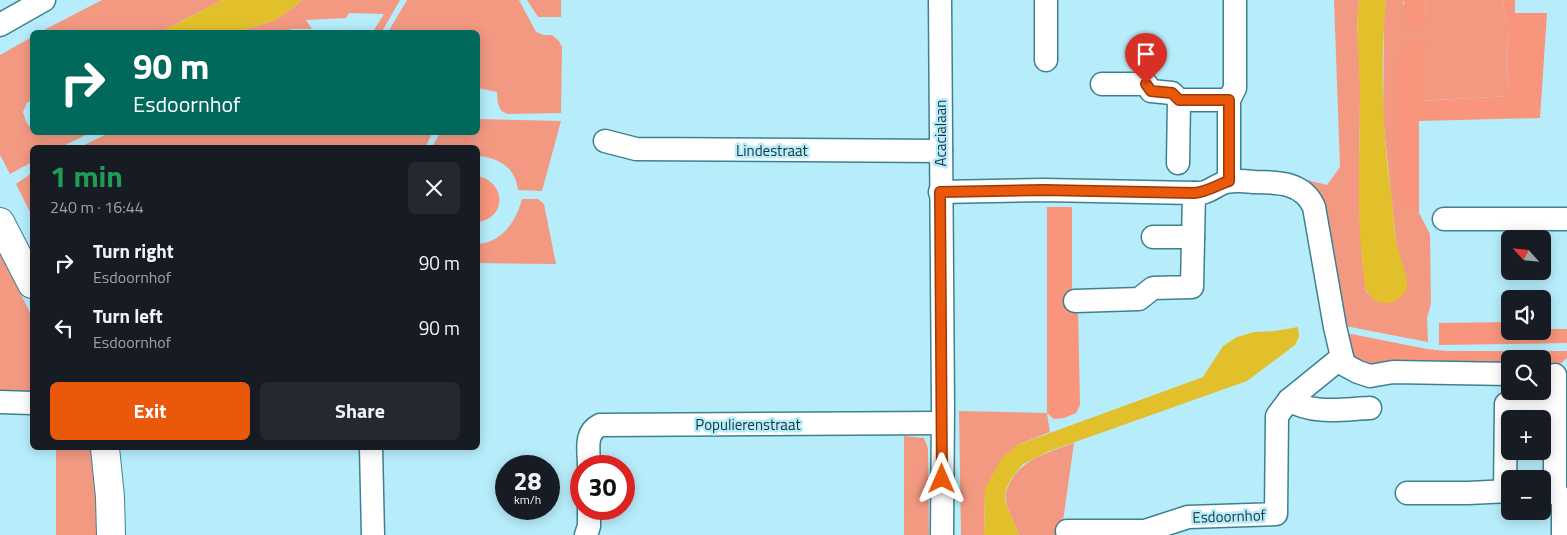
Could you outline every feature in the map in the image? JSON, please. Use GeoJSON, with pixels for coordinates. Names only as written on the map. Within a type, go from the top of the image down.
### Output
{"type":"FeatureCollection","features":[{"type":"Feature","properties":{"kind":"street"},"geometry":{"type":"LineString","coordinates":[[0,25],[44,0]]}},
{"type":"Feature","properties":{"kind":"street","name":"Acacialaan"},"geometry":{"type":"LineString","coordinates":[[940,0],[942,535]]}},
{"type":"Feature","properties":{"kind":"street"},"geometry":{"type":"LineString","coordinates":[[1046,0],[1046,60]]}},
{"type":"Feature","properties":{"kind":"street"},"geometry":{"type":"LineString","coordinates":[[1229,181],[1229,100],[1235,88],[1235,1]]}},
{"type":"Feature","properties":{"kind":"street"},"geometry":{"type":"LineString","coordinates":[[1102,84],[1146,84],[1151,91],[1172,93],[1179,100],[1229,100]]}},
{"type":"Feature","properties":{"kind":"street"},"geometry":{"type":"LineString","coordinates":[[1178,163],[1179,100]]}},
{"type":"Feature","properties":{"kind":"street","name":"Lindestraat"},"geometry":{"type":"LineString","coordinates":[[604,141],[636,149],[941,152]]}},
{"type":"Feature","properties":{"kind":"street"},"geometry":{"type":"LineString","coordinates":[[940,192],[1044,190],[1194,193],[1205,192],[1229,181],[1279,182],[1292,186],[1303,192],[1310,199],[1314,207],[1330,301],[1342,357],[1346,365],[1370,376],[1393,372],[1501,374]]}},
{"type":"Feature","properties":{"kind":"street"},"geometry":{"type":"LineString","coordinates":[[1075,301],[1139,299],[1153,288],[1192,287],[1194,193]]}},
{"type":"Feature","properties":{"kind":"street"},"geometry":{"type":"LineString","coordinates":[[1444,219],[1567,219]]}},
{"type":"Feature","properties":{"kind":"street"},"geometry":{"type":"LineString","coordinates":[[0,222],[30,280]]}},
{"type":"Feature","properties":{"kind":"street"},"geometry":{"type":"LineString","coordinates":[[1153,237],[1193,237]]}},
{"type":"Feature","properties":{"kind":"street","name":"Esdoornhof"},"geometry":{"type":"LineString","coordinates":[[1067,531],[1145,531],[1188,516],[1276,514],[1277,416],[1289,400],[1342,357]]}},
{"type":"Feature","properties":{"kind":"street"},"geometry":{"type":"LineString","coordinates":[[1550,470],[1555,373]]}},
{"type":"Feature","properties":{"kind":"street"},"geometry":{"type":"LineString","coordinates":[[1289,400],[1299,406],[1320,410],[1370,408]]}},
{"type":"Feature","properties":{"kind":"street"},"geometry":{"type":"LineString","coordinates":[[0,402],[30,403]]}},
{"type":"Feature","properties":{"kind":"street"},"geometry":{"type":"LineString","coordinates":[[1508,470],[1506,404],[1555,404]]}},
{"type":"Feature","properties":{"kind":"street","name":"Populierenstraat"},"geometry":{"type":"LineString","coordinates":[[589,455],[589,436],[594,428],[600,425],[942,423]]}},
{"type":"Feature","properties":{"kind":"street"},"geometry":{"type":"LineString","coordinates":[[105,450],[110,497],[110,535]]}},
{"type":"Feature","properties":{"kind":"street"},"geometry":{"type":"LineString","coordinates":[[371,450],[373,535]]}},
{"type":"Feature","properties":{"kind":"street"},"geometry":{"type":"LineString","coordinates":[[1407,493],[1501,491]]}},
{"type":"Feature","properties":{"kind":"street"},"geometry":{"type":"LineString","coordinates":[[1551,492],[1563,501],[1563,535]]}},
{"type":"Feature","properties":{"kind":"street"},"geometry":{"type":"LineString","coordinates":[[586,535],[589,520]]}},
{"type":"Feature","properties":{"kind":"shaded area"},"geometry":{"type":"Polygon","coordinates":[[[102,0],[222,0],[165,30],[44,30],[102,0]]]}},
{"type":"Feature","properties":{"kind":"shaded area"},"geometry":{"type":"Polygon","coordinates":[[[222,0],[303,0],[275,20],[243,30],[165,30],[222,0]]]}},
{"type":"Feature","properties":{"kind":"shaded area"},"geometry":{"type":"Polygon","coordinates":[[[303,0],[400,0],[383,30],[374,30],[384,14],[349,13],[346,18],[306,20],[312,29],[243,30],[275,20],[303,0]]]}},
{"type":"Feature","properties":{"kind":"shaded area"},"geometry":{"type":"Polygon","coordinates":[[[407,0],[519,0],[536,32],[552,35],[559,41],[562,47],[561,113],[508,114],[502,111],[498,103],[497,92],[480,88],[480,30],[389,30],[407,0]]]}},
{"type":"Feature","properties":{"kind":"shaded area"},"geometry":{"type":"Polygon","coordinates":[[[527,0],[561,0],[561,17],[538,17],[527,0]]]}},
{"type":"Feature","properties":{"kind":"shaded area"},"geometry":{"type":"Polygon","coordinates":[[[1334,0],[1359,0],[1357,28],[1360,59],[1359,199],[1362,258],[1366,291],[1375,300],[1400,260],[1396,241],[1383,118],[1386,0],[1404,0],[1403,4],[1426,16],[1425,0],[1502,0],[1507,25],[1508,96],[1420,101],[1426,44],[1400,204],[1419,213],[1430,234],[1431,304],[1427,318],[1428,342],[1345,326],[1313,188],[1303,179],[1327,185],[1340,167],[1334,0]]]}},
{"type":"Feature","properties":{"kind":"shaded area"},"geometry":{"type":"Polygon","coordinates":[[[1359,0],[1386,0],[1383,50],[1384,125],[1396,241],[1407,285],[1402,297],[1385,303],[1378,302],[1368,293],[1365,284],[1361,247],[1359,204],[1360,98],[1357,25],[1359,0]]]}},
{"type":"Feature","properties":{"kind":"shaded area"},"geometry":{"type":"Polygon","coordinates":[[[1404,0],[1425,0],[1426,16],[1420,27],[1414,30],[1407,29],[1404,18],[1404,0]]]}},
{"type":"Feature","properties":{"kind":"shaded area"},"geometry":{"type":"Polygon","coordinates":[[[1502,0],[1515,0],[1515,13],[1547,13],[1540,118],[1419,121],[1419,213],[1400,205],[1395,100],[1400,60],[1406,44],[1426,44],[1421,101],[1508,96],[1507,25],[1502,0]]]}},
{"type":"Feature","properties":{"kind":"shaded area"},"geometry":{"type":"Polygon","coordinates":[[[30,38],[30,101],[23,112],[26,122],[30,127],[30,135],[86,135],[65,145],[30,145],[30,163],[10,174],[0,155],[0,55],[30,38]]]}},
{"type":"Feature","properties":{"kind":"shaded area"},"geometry":{"type":"Polygon","coordinates":[[[480,119],[561,121],[542,191],[518,190],[513,175],[505,165],[493,159],[480,156],[480,145],[433,145],[439,135],[480,135],[480,119]]]}},
{"type":"Feature","properties":{"kind":"shaded area"},"geometry":{"type":"Polygon","coordinates":[[[105,135],[431,135],[426,145],[84,145],[105,135]]]}},
{"type":"Feature","properties":{"kind":"shaded area"},"geometry":{"type":"Polygon","coordinates":[[[30,174],[30,212],[16,184],[30,174]]]}},
{"type":"Feature","properties":{"kind":"shaded area"},"geometry":{"type":"Polygon","coordinates":[[[480,177],[494,185],[498,192],[498,207],[494,214],[480,221],[480,177]]]}},
{"type":"Feature","properties":{"kind":"shaded area"},"geometry":{"type":"Polygon","coordinates":[[[522,199],[538,199],[544,204],[556,264],[480,263],[480,244],[501,235],[512,222],[522,199]]]}},
{"type":"Feature","properties":{"kind":"shaded area"},"geometry":{"type":"Polygon","coordinates":[[[1047,207],[1072,207],[1072,307],[1078,307],[1080,405],[1076,413],[1064,418],[1054,419],[1047,413],[1047,207]]]}},
{"type":"Feature","properties":{"kind":"shaded area"},"geometry":{"type":"Polygon","coordinates":[[[0,251],[30,313],[30,397],[0,394],[0,251]]]}},
{"type":"Feature","properties":{"kind":"shaded area"},"geometry":{"type":"Polygon","coordinates":[[[1501,322],[1501,340],[1551,340],[1551,329],[1567,329],[1567,343],[1439,345],[1439,323],[1501,322]]]}},
{"type":"Feature","properties":{"kind":"shaded area"},"geometry":{"type":"Polygon","coordinates":[[[1298,327],[1299,337],[1295,345],[1247,381],[1047,452],[1022,465],[1011,479],[1006,490],[1005,501],[1019,535],[984,535],[985,489],[1001,459],[1017,445],[1203,377],[1223,346],[1237,337],[1254,332],[1298,327]]]}},
{"type":"Feature","properties":{"kind":"shaded area"},"geometry":{"type":"Polygon","coordinates":[[[1346,333],[1427,349],[1501,351],[1501,365],[1363,364],[1354,360],[1346,333]]]}},
{"type":"Feature","properties":{"kind":"shaded area"},"geometry":{"type":"Polygon","coordinates":[[[1551,351],[1567,351],[1567,358],[1559,365],[1551,365],[1551,351]]]}},
{"type":"Feature","properties":{"kind":"shaded area"},"geometry":{"type":"Polygon","coordinates":[[[959,411],[1047,413],[1050,432],[1017,445],[985,489],[984,535],[961,535],[959,411]]]}},
{"type":"Feature","properties":{"kind":"shaded area"},"geometry":{"type":"Polygon","coordinates":[[[904,436],[924,438],[928,448],[929,535],[904,535],[904,436]]]}},
{"type":"Feature","properties":{"kind":"shaded area"},"geometry":{"type":"Polygon","coordinates":[[[1074,443],[1061,535],[1019,535],[1006,500],[1007,490],[1013,478],[1019,470],[1035,458],[1074,443]]]}},
{"type":"Feature","properties":{"kind":"shaded area"},"geometry":{"type":"Polygon","coordinates":[[[56,450],[92,450],[95,457],[99,535],[56,535],[56,450]]]}},
{"type":"Feature","properties":{"kind":"route"},"geometry":{"type":"LineString","coordinates":[[942,479],[940,192],[1044,190],[1194,193],[1205,192],[1229,181],[1229,100],[1179,100],[1172,93],[1151,91],[1146,84]]}}]}
